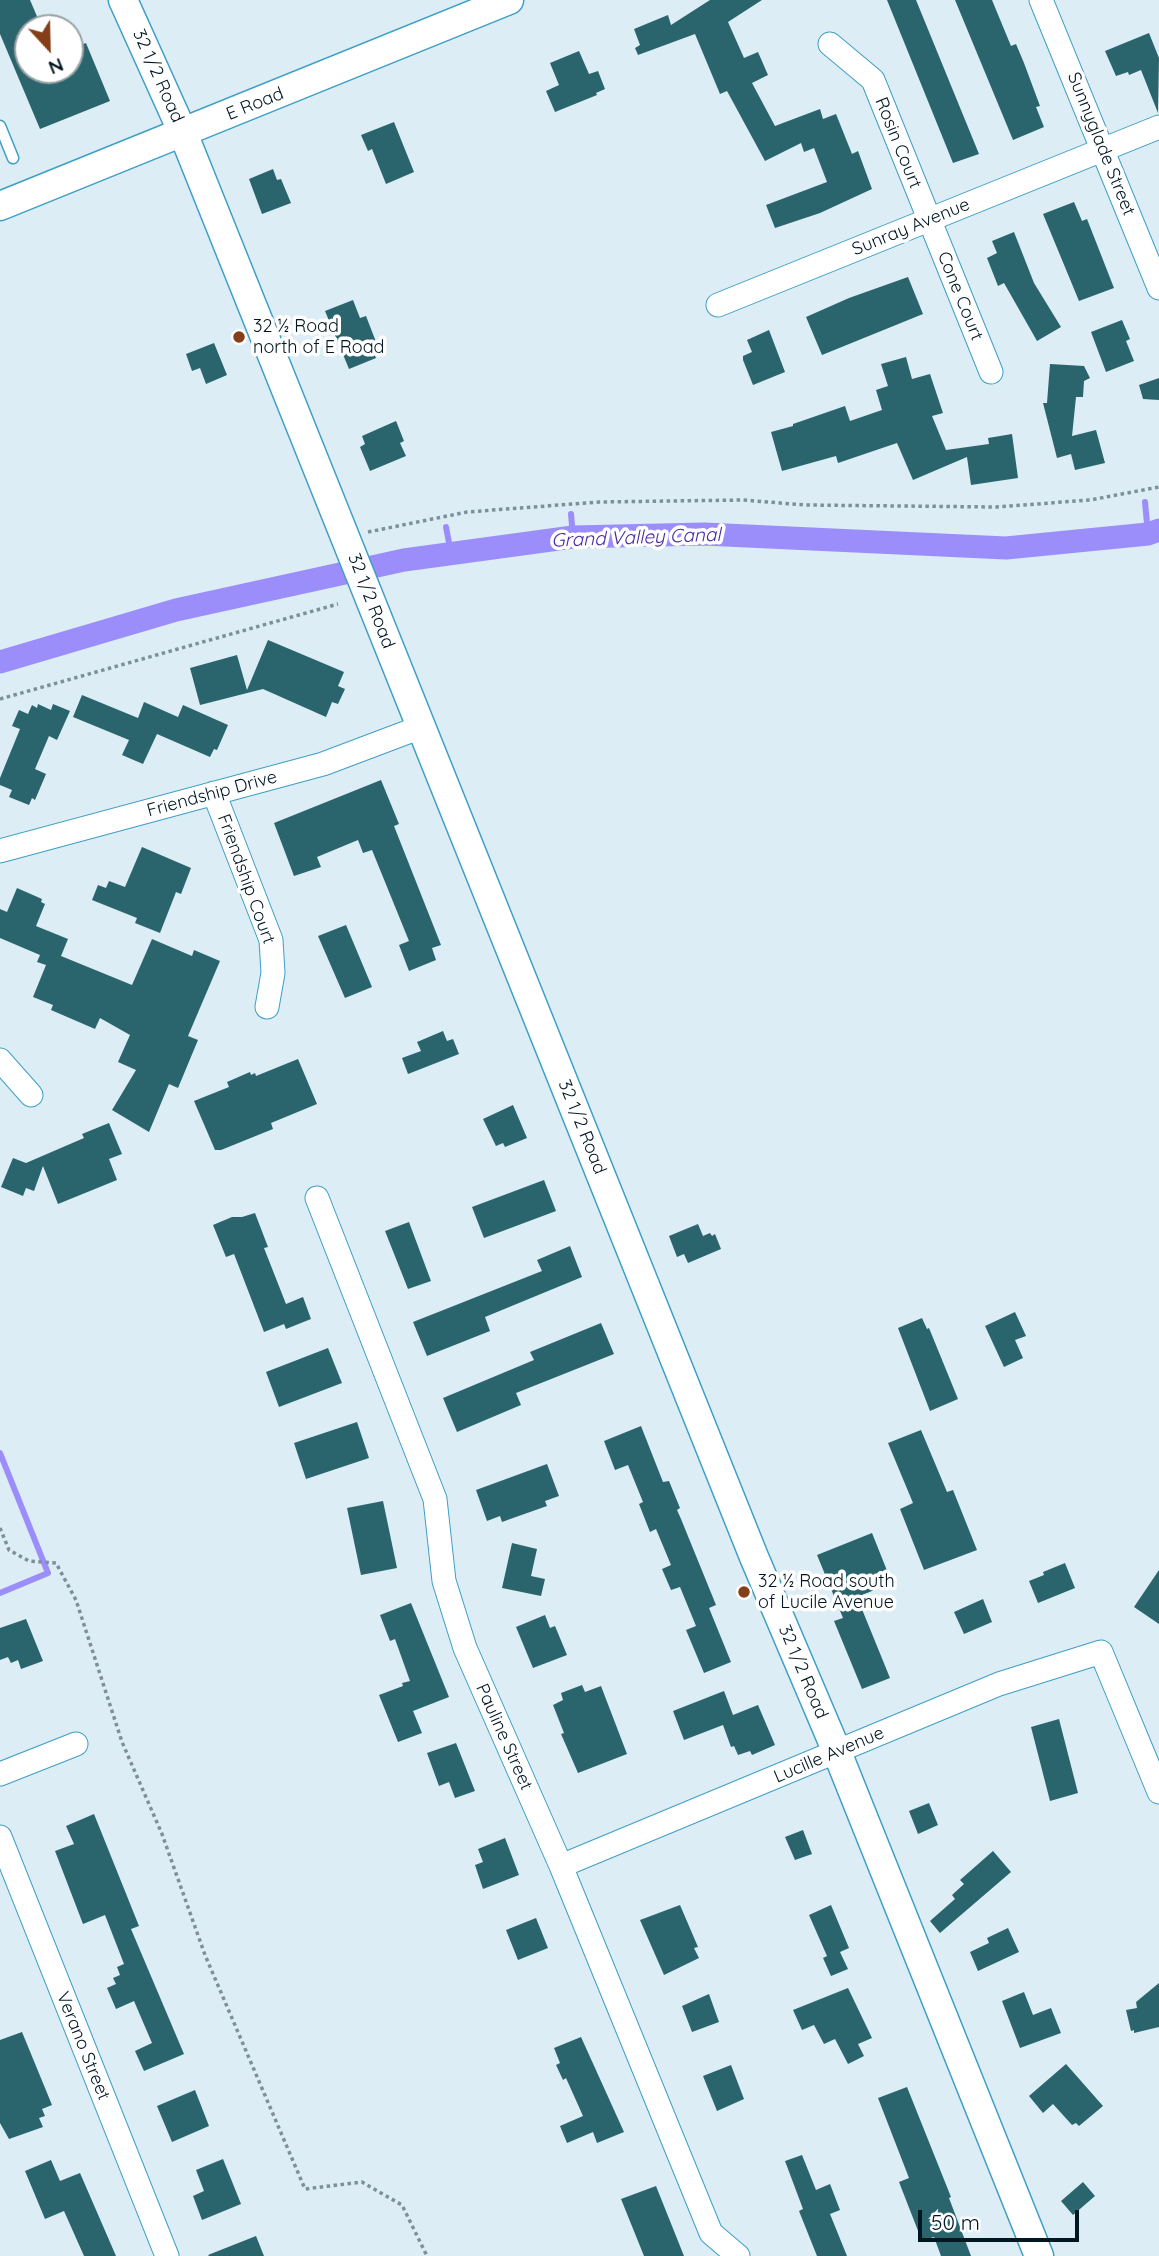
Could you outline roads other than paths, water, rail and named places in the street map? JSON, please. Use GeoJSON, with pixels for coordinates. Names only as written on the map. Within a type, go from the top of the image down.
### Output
{"type":"FeatureCollection","features":[{"type":"Feature","properties":{"kind":"street","name":"32 1/2 Road"},"geometry":{"type":"LineString","coordinates":[[123,0],[183,133],[749,1544],[836,1752],[1039,2256]]}},
{"type":"Feature","properties":{"kind":"street","name":"E Road"},"geometry":{"type":"LineString","coordinates":[[0,206],[509,0]]}},
{"type":"Feature","properties":{"kind":"street","name":"Sunnyglade Street"},"geometry":{"type":"LineString","coordinates":[[1041,0],[1159,288]]}},
{"type":"Feature","properties":{"kind":"street","name":"Rosin Court"},"geometry":{"type":"LineString","coordinates":[[830,44],[873,80],[929,219]]}},
{"type":"Feature","properties":{"kind":"street","name":"Sunray Avenue"},"geometry":{"type":"LineString","coordinates":[[718,305],[1159,127]]}},
{"type":"Feature","properties":{"kind":"street","name":"Cone Court"},"geometry":{"type":"LineString","coordinates":[[929,219],[991,372]]}},
{"type":"Feature","properties":{"kind":"street","name":"Friendship Drive"},"geometry":{"type":"LineString","coordinates":[[0,851],[323,764],[421,727]]}},
{"type":"Feature","properties":{"kind":"street","name":"Friendship Court"},"geometry":{"type":"LineString","coordinates":[[214,793],[271,940],[273,973],[267,1007]]}},
{"type":"Feature","properties":{"kind":"street"},"geometry":{"type":"LineString","coordinates":[[0,1060],[31,1095]]}},
{"type":"Feature","properties":{"kind":"street","name":"Pauline Street"},"geometry":{"type":"LineString","coordinates":[[317,1198],[435,1499],[444,1581],[465,1648],[561,1866],[710,2233],[738,2256]]}},
{"type":"Feature","properties":{"kind":"street","name":"Lucille Avenue"},"geometry":{"type":"LineString","coordinates":[[561,1866],[999,1684],[1101,1652],[1159,1792]]}},
{"type":"Feature","properties":{"kind":"street"},"geometry":{"type":"LineString","coordinates":[[0,1774],[76,1744]]}},
{"type":"Feature","properties":{"kind":"street","name":"Verano Street"},"geometry":{"type":"LineString","coordinates":[[0,1837],[167,2256]]}},
{"type":"Feature","properties":{"kind":"lane"},"geometry":{"type":"LineString","coordinates":[[0,126],[13,158]]}},
{"type":"Feature","properties":{"kind":"waterway"},"geometry":{"type":"LineString","coordinates":[[1145,502],[1148,534]]}},
{"type":"Feature","properties":{"kind":"waterway"},"geometry":{"type":"LineString","coordinates":[[571,514],[573,537]]}},
{"type":"Feature","properties":{"kind":"waterway"},"geometry":{"type":"LineString","coordinates":[[446,527],[451,553]]}},
{"type":"Feature","properties":{"kind":"waterway","name":"Grand Valley Canal"},"geometry":{"type":"LineString","coordinates":[[0,662],[176,610],[404,560],[573,537],[704,534],[1006,548],[1148,534],[1159,530]]}},
{"type":"Feature","properties":{"kind":"waterway"},"geometry":{"type":"LineString","coordinates":[[0,1453],[48,1573],[0,1593]]}},
{"type":"Feature","properties":{"kind":"place","name":"32 ½ Road north of E Road"},"geometry":{"type":"Point","coordinates":[239,337]}},
{"type":"Feature","properties":{"kind":"place","name":"32 ½ Road south of Lucile Avenue"},"geometry":{"type":"Point","coordinates":[744,1592]}}]}
